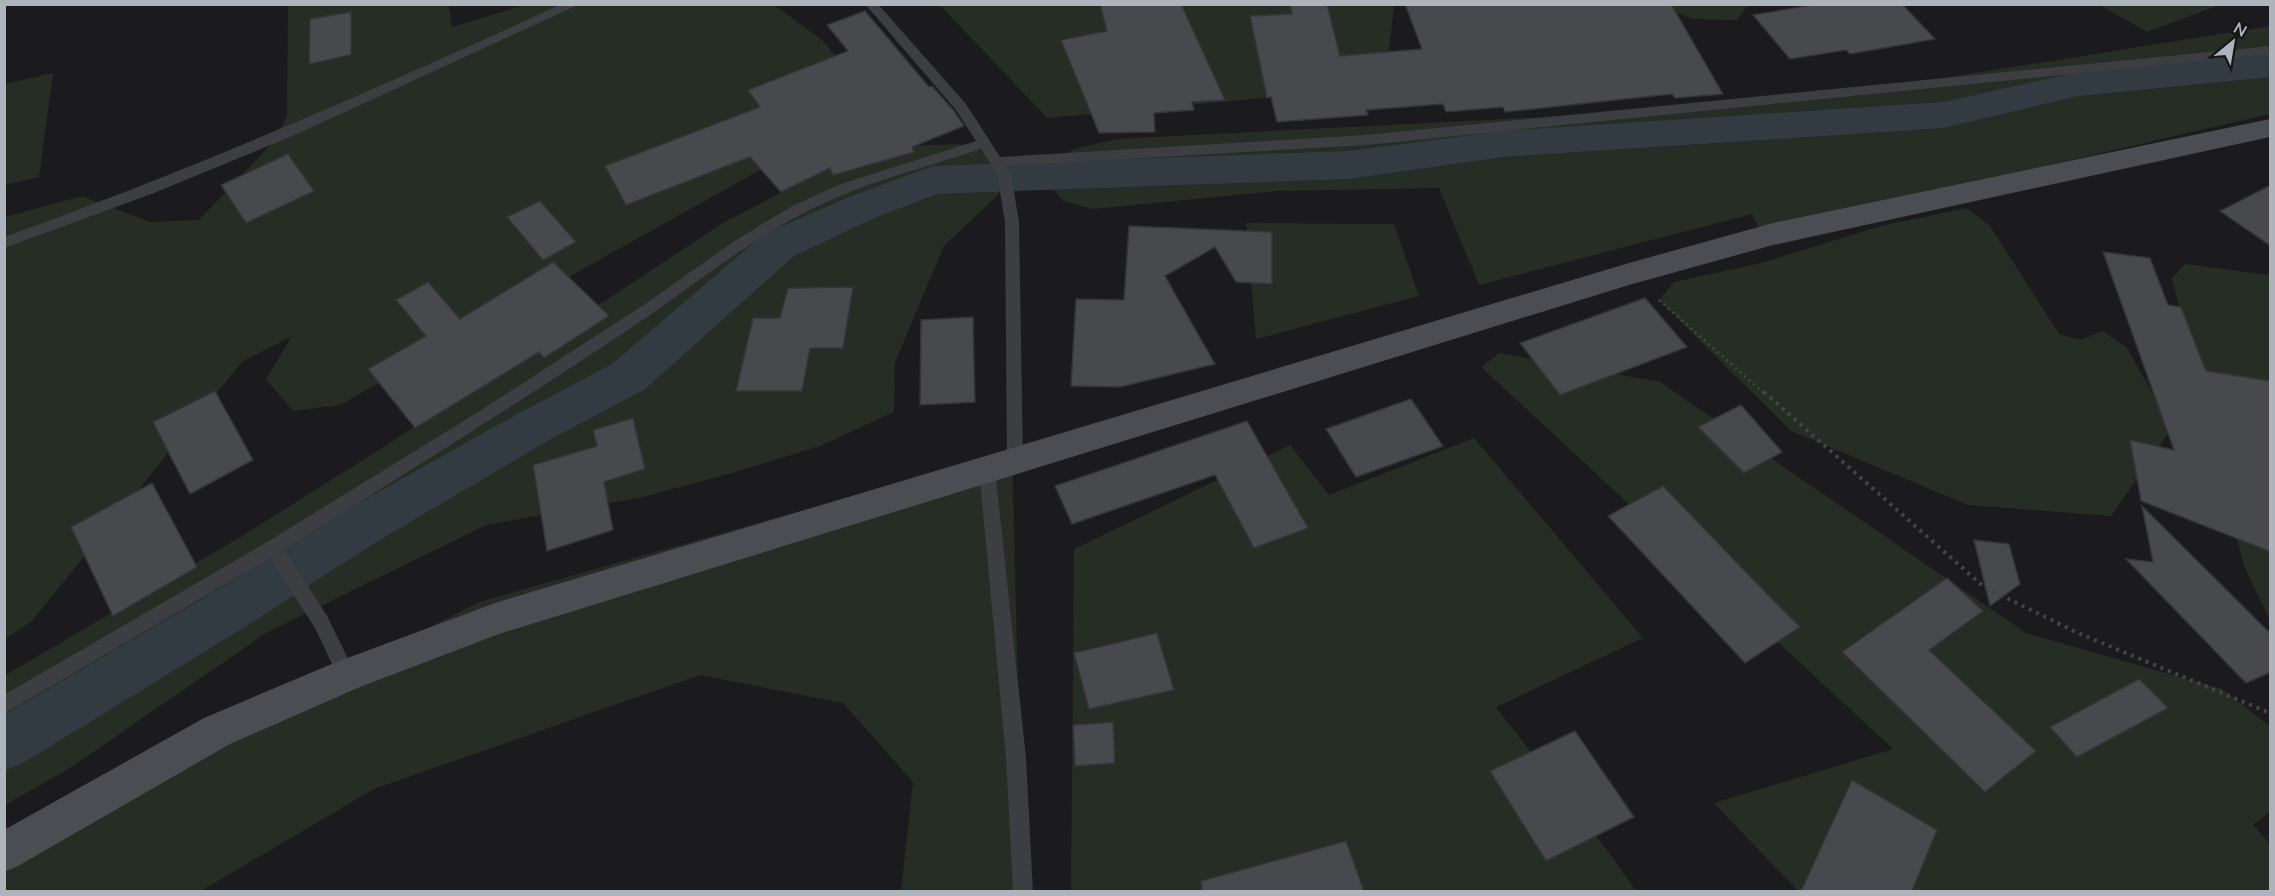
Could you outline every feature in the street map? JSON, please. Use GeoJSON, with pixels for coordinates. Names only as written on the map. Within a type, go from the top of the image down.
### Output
{"type":"FeatureCollection","features":[{"type":"Feature","properties":{"kind":"street"},"geometry":{"type":"LineString","coordinates":[[4,852],[217,731],[347,675],[498,618],[1629,273],[1773,234],[2271,128]]}},
{"type":"Feature","properties":{"kind":"lane"},"geometry":{"type":"LineString","coordinates":[[4,243],[92,212],[289,131],[407,81],[574,4]]}},
{"type":"Feature","properties":{"kind":"lane"},"geometry":{"type":"LineString","coordinates":[[871,4],[961,107],[985,142],[1001,168],[1012,222],[1001,465],[1023,891]]}},
{"type":"Feature","properties":{"kind":"lane"},"geometry":{"type":"LineString","coordinates":[[1001,168],[1366,140],[2271,50]]}},
{"type":"Feature","properties":{"kind":"lane"},"geometry":{"type":"LineString","coordinates":[[4,705],[273,547],[481,419],[651,308],[738,246],[797,210],[846,188],[985,142]]}},
{"type":"Feature","properties":{"kind":"lane"},"geometry":{"type":"LineString","coordinates":[[273,547],[321,622],[347,675]]}},
{"type":"Feature","properties":{"kind":"path"},"geometry":{"type":"LineString","coordinates":[[1629,273],[1984,587],[2078,633],[2271,713]]}},
{"type":"Feature","properties":{"kind":"shaded area"},"geometry":{"type":"Polygon","coordinates":[[[288,5],[449,5],[452,27],[525,5],[774,5],[821,39],[878,104],[340,405],[293,411],[266,379],[292,336],[242,362],[31,622],[5,639],[5,217],[82,196],[150,222],[199,220],[277,138],[287,116],[288,5]]]}},
{"type":"Feature","properties":{"kind":"shaded area"},"geometry":{"type":"Polygon","coordinates":[[[940,5],[1394,5],[1385,87],[1047,118],[940,5]]]}},
{"type":"Feature","properties":{"kind":"shaded area"},"geometry":{"type":"Polygon","coordinates":[[[1659,5],[1748,5],[1737,20],[1693,19],[1659,5]]]}},
{"type":"Feature","properties":{"kind":"shaded area"},"geometry":{"type":"Polygon","coordinates":[[[2100,5],[2219,5],[2147,32],[2100,5]]]}},
{"type":"Feature","properties":{"kind":"shaded area"},"geometry":{"type":"Polygon","coordinates":[[[2270,26],[2270,114],[1761,232],[1752,214],[1479,285],[1439,188],[1277,191],[1093,209],[1063,201],[1046,180],[1050,163],[1075,149],[1117,139],[1641,112],[1810,91],[1931,80],[2270,26]]]}},
{"type":"Feature","properties":{"kind":"shaded area"},"geometry":{"type":"Polygon","coordinates":[[[53,73],[39,177],[5,185],[5,84],[53,73]]]}},
{"type":"Feature","properties":{"kind":"shaded area"},"geometry":{"type":"Polygon","coordinates":[[[958,144],[991,153],[1008,163],[999,194],[944,246],[895,362],[894,412],[820,446],[732,473],[643,497],[486,525],[266,633],[70,768],[5,805],[4,676],[242,536],[382,448],[721,224],[824,170],[909,146],[958,144]]]}},
{"type":"Feature","properties":{"kind":"shaded area"},"geometry":{"type":"Polygon","coordinates":[[[1967,208],[1990,226],[2059,334],[2080,340],[2103,331],[2127,348],[2172,428],[2111,516],[1968,505],[1791,431],[1659,300],[1674,282],[1761,263],[1881,226],[1967,208]]]}},
{"type":"Feature","properties":{"kind":"shaded area"},"geometry":{"type":"Polygon","coordinates":[[[1246,223],[1394,224],[1419,296],[1256,339],[1246,223]]]}},
{"type":"Feature","properties":{"kind":"shaded area"},"geometry":{"type":"Polygon","coordinates":[[[2185,264],[2270,275],[2270,620],[2244,566],[2172,278],[2185,264]]]}},
{"type":"Feature","properties":{"kind":"shaded area"},"geometry":{"type":"Polygon","coordinates":[[[1499,353],[1660,382],[2026,633],[2222,689],[2270,726],[2270,812],[2253,825],[2270,844],[2270,891],[1798,891],[1714,803],[1893,749],[1481,367],[1499,353]]]}},
{"type":"Feature","properties":{"kind":"shaded area"},"geometry":{"type":"Polygon","coordinates":[[[1474,438],[1643,638],[1496,707],[1636,891],[1071,892],[1074,549],[1290,445],[1329,495],[1474,438]]]}},
{"type":"Feature","properties":{"kind":"shaded area"},"geometry":{"type":"Polygon","coordinates":[[[1012,451],[1023,891],[901,891],[913,782],[843,703],[700,675],[374,789],[201,891],[5,892],[5,842],[479,602],[1012,451]]]}},
{"type":"Feature","properties":{"kind":"building"},"geometry":{"type":"Polygon","coordinates":[[[1100,4],[1181,4],[1225,100],[1192,102],[1194,110],[1154,113],[1155,132],[1099,133],[1061,40],[1107,31],[1100,4]]]}},
{"type":"Feature","properties":{"kind":"building"},"geometry":{"type":"Polygon","coordinates":[[[1290,4],[1327,4],[1340,56],[1422,49],[1405,4],[1671,4],[1723,94],[1675,98],[1672,94],[1505,112],[1503,107],[1446,112],[1443,104],[1366,110],[1368,115],[1277,122],[1271,97],[1267,98],[1250,16],[1292,14],[1290,4]]]}},
{"type":"Feature","properties":{"kind":"building"},"geometry":{"type":"Polygon","coordinates":[[[1818,4],[1902,4],[1935,39],[1850,54],[1846,50],[1790,59],[1753,15],[1818,4]]]}},
{"type":"Feature","properties":{"kind":"building"},"geometry":{"type":"Polygon","coordinates":[[[865,11],[929,87],[932,86],[954,111],[964,126],[912,147],[914,152],[833,175],[830,168],[781,192],[750,157],[626,205],[605,166],[760,107],[748,90],[848,51],[827,25],[865,11]]]}},
{"type":"Feature","properties":{"kind":"building"},"geometry":{"type":"Polygon","coordinates":[[[351,12],[351,55],[309,64],[310,19],[351,12]]]}},
{"type":"Feature","properties":{"kind":"building"},"geometry":{"type":"Polygon","coordinates":[[[288,154],[314,191],[246,223],[221,185],[288,154]]]}},
{"type":"Feature","properties":{"kind":"building"},"geometry":{"type":"Polygon","coordinates":[[[2271,185],[2271,246],[2220,211],[2271,185]]]}},
{"type":"Feature","properties":{"kind":"building"},"geometry":{"type":"Polygon","coordinates":[[[540,201],[576,242],[543,260],[507,217],[540,201]]]}},
{"type":"Feature","properties":{"kind":"building"},"geometry":{"type":"Polygon","coordinates":[[[1129,226],[1272,232],[1272,284],[1236,282],[1215,247],[1165,276],[1215,364],[1120,387],[1071,386],[1076,299],[1124,300],[1129,226]]]}},
{"type":"Feature","properties":{"kind":"building"},"geometry":{"type":"Polygon","coordinates":[[[2103,252],[2150,258],[2168,305],[2181,307],[2206,371],[2271,381],[2271,552],[2141,501],[2130,440],[2174,450],[2103,252]]]}},
{"type":"Feature","properties":{"kind":"building"},"geometry":{"type":"Polygon","coordinates":[[[553,262],[609,316],[544,358],[539,352],[415,428],[368,369],[426,336],[396,300],[428,282],[460,319],[553,262]]]}},
{"type":"Feature","properties":{"kind":"building"},"geometry":{"type":"Polygon","coordinates":[[[853,287],[843,348],[810,348],[802,391],[736,391],[753,318],[780,318],[788,288],[853,287]]]}},
{"type":"Feature","properties":{"kind":"building"},"geometry":{"type":"Polygon","coordinates":[[[1645,298],[1687,347],[1560,395],[1520,343],[1645,298]]]}},
{"type":"Feature","properties":{"kind":"building"},"geometry":{"type":"Polygon","coordinates":[[[973,317],[975,402],[920,405],[921,320],[973,317]]]}},
{"type":"Feature","properties":{"kind":"building"},"geometry":{"type":"Polygon","coordinates":[[[215,391],[253,460],[190,494],[153,422],[215,391]]]}},
{"type":"Feature","properties":{"kind":"building"},"geometry":{"type":"Polygon","coordinates":[[[1411,399],[1443,446],[1356,477],[1326,429],[1411,399]]]}},
{"type":"Feature","properties":{"kind":"building"},"geometry":{"type":"Polygon","coordinates":[[[1741,405],[1782,452],[1744,473],[1698,427],[1741,405]]]}},
{"type":"Feature","properties":{"kind":"building"},"geometry":{"type":"Polygon","coordinates":[[[633,418],[645,469],[604,482],[613,530],[547,551],[533,465],[597,446],[593,430],[633,418]]]}},
{"type":"Feature","properties":{"kind":"building"},"geometry":{"type":"Polygon","coordinates":[[[1247,421],[1308,528],[1254,548],[1215,475],[1072,524],[1055,486],[1247,421]]]}},
{"type":"Feature","properties":{"kind":"building"},"geometry":{"type":"Polygon","coordinates":[[[152,483],[197,567],[113,616],[71,527],[152,483]]]}},
{"type":"Feature","properties":{"kind":"building"},"geometry":{"type":"Polygon","coordinates":[[[1663,486],[1800,627],[1745,663],[1608,516],[1663,486]]]}},
{"type":"Feature","properties":{"kind":"building"},"geometry":{"type":"Polygon","coordinates":[[[2142,506],[2271,634],[2271,672],[2246,683],[2126,559],[2153,562],[2142,506]]]}},
{"type":"Feature","properties":{"kind":"building"},"geometry":{"type":"Polygon","coordinates":[[[1974,540],[2009,544],[2020,584],[1990,606],[1974,540]]]}},
{"type":"Feature","properties":{"kind":"building"},"geometry":{"type":"Polygon","coordinates":[[[1947,578],[1983,611],[1929,650],[2036,751],[1985,792],[1842,652],[1947,578]]]}},
{"type":"Feature","properties":{"kind":"building"},"geometry":{"type":"Polygon","coordinates":[[[1157,633],[1174,690],[1089,709],[1074,653],[1157,633]]]}},
{"type":"Feature","properties":{"kind":"building"},"geometry":{"type":"Polygon","coordinates":[[[2139,679],[2168,708],[2077,757],[2050,727],[2139,679]]]}},
{"type":"Feature","properties":{"kind":"building"},"geometry":{"type":"Polygon","coordinates":[[[1113,722],[1115,763],[1075,766],[1073,725],[1113,722]]]}},
{"type":"Feature","properties":{"kind":"building"},"geometry":{"type":"Polygon","coordinates":[[[1575,731],[1634,817],[1546,861],[1490,771],[1575,731]]]}},
{"type":"Feature","properties":{"kind":"building"},"geometry":{"type":"Polygon","coordinates":[[[1852,780],[1937,830],[1912,891],[1801,891],[1852,780]]]}},
{"type":"Feature","properties":{"kind":"building"},"geometry":{"type":"Polygon","coordinates":[[[1346,841],[1364,891],[1202,891],[1201,881],[1346,841]]]}},
{"type":"Feature","properties":{"kind":"waterway"},"geometry":{"type":"LineString","coordinates":[[4,745],[235,606],[356,529],[535,426],[628,377],[779,245],[863,207],[933,180],[1348,165],[1503,144],[1943,115],[2078,84],[2270,65]]}}]}
